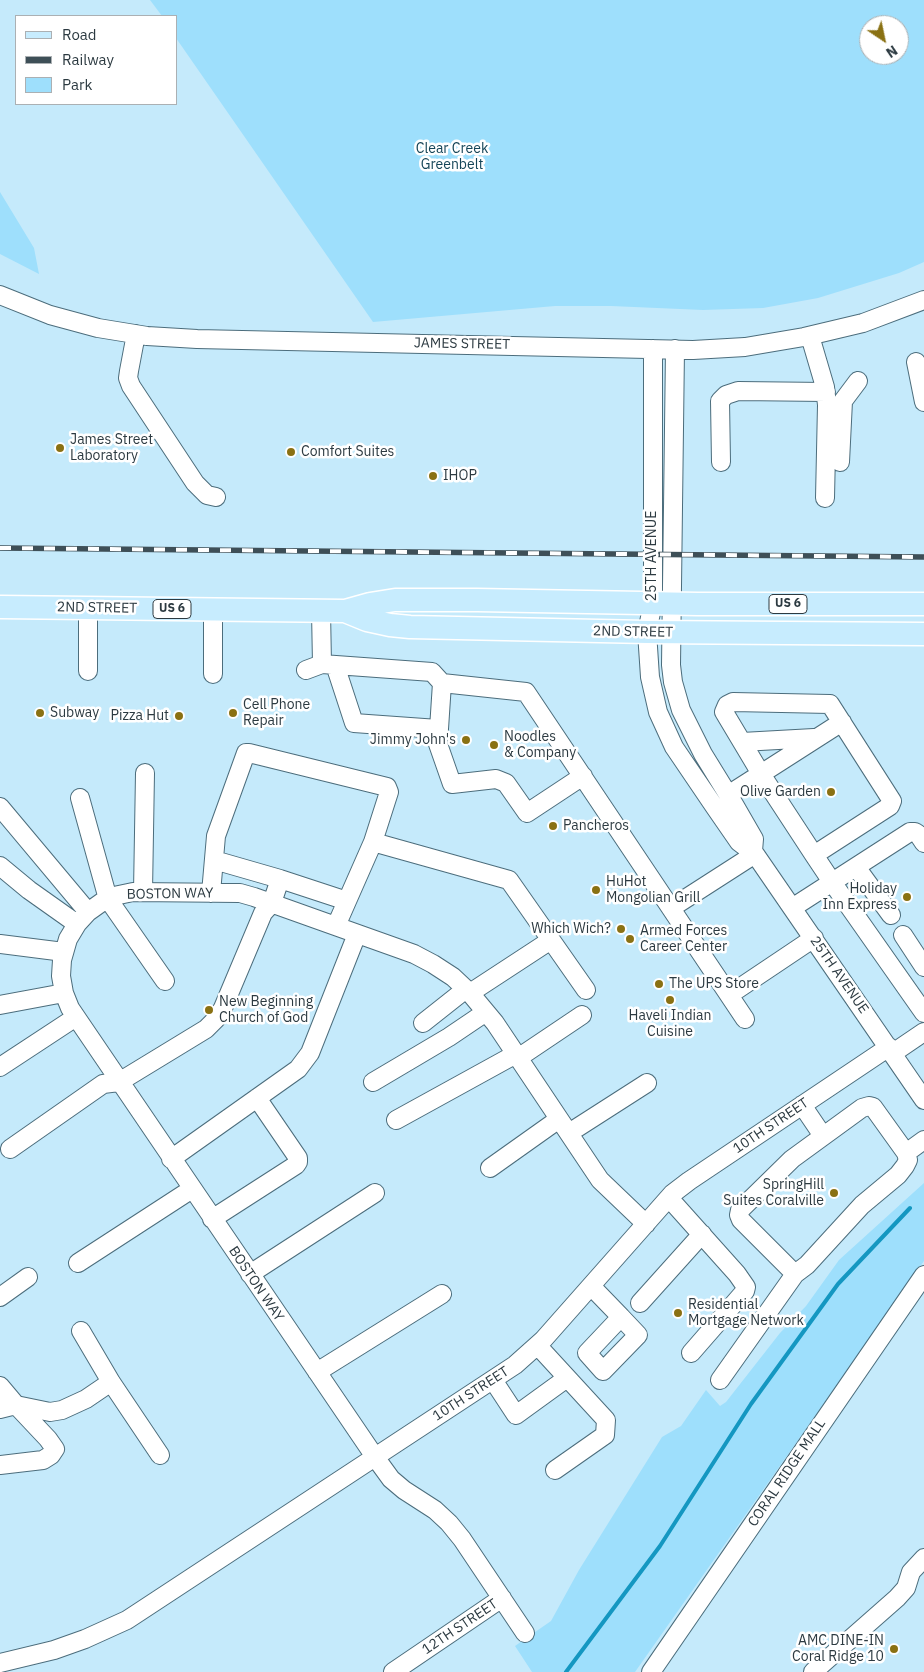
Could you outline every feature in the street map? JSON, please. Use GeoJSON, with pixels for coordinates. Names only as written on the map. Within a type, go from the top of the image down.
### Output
{"type":"FeatureCollection","features":[{"type":"Feature","properties":{"kind":"main road","name":"2ND STREET"},"geometry":{"type":"LineString","coordinates":[[0,607],[345,611],[395,600],[924,604]]}},
{"type":"Feature","properties":{"kind":"main road","name":"2ND STREET"},"geometry":{"type":"LineString","coordinates":[[345,611],[367,620],[410,627],[646,632],[924,634]]}},
{"type":"Feature","properties":{"kind":"street","name":"JAMES STREET"},"geometry":{"type":"LineString","coordinates":[[0,295],[50,315],[98,328],[136,334],[197,339],[653,349],[745,347],[810,336],[863,323],[923,303]]}},
{"type":"Feature","properties":{"kind":"street"},"geometry":{"type":"LineString","coordinates":[[136,334],[128,371],[131,386],[195,483],[208,495],[216,497]]}},
{"type":"Feature","properties":{"kind":"street"},"geometry":{"type":"LineString","coordinates":[[810,336],[828,405],[825,498]]}},
{"type":"Feature","properties":{"kind":"street","name":"25TH AVENUE"},"geometry":{"type":"LineString","coordinates":[[653,349],[662,603],[672,632],[672,682],[681,710],[702,754],[754,839],[754,852]]}},
{"type":"Feature","properties":{"kind":"street","name":"25TH AVENUE"},"geometry":{"type":"LineString","coordinates":[[675,349],[662,603],[646,632],[650,677],[658,712],[674,747],[739,842],[754,852],[924,1100]]}},
{"type":"Feature","properties":{"kind":"street"},"geometry":{"type":"LineString","coordinates":[[916,362],[924,402]]}},
{"type":"Feature","properties":{"kind":"street"},"geometry":{"type":"LineString","coordinates":[[840,462],[843,401],[858,381]]}},
{"type":"Feature","properties":{"kind":"street"},"geometry":{"type":"LineString","coordinates":[[720,462],[720,401],[726,395],[738,391],[826,392]]}},
{"type":"Feature","properties":{"kind":"street"},"geometry":{"type":"LineString","coordinates":[[88,608],[88,671]]}},
{"type":"Feature","properties":{"kind":"street"},"geometry":{"type":"LineString","coordinates":[[213,610],[213,674]]}},
{"type":"Feature","properties":{"kind":"street"},"geometry":{"type":"LineString","coordinates":[[321,611],[321,666],[354,723],[438,729]]}},
{"type":"Feature","properties":{"kind":"street"},"geometry":{"type":"LineString","coordinates":[[321,666],[432,672],[442,683],[526,692],[745,1020]]}},
{"type":"Feature","properties":{"kind":"street"},"geometry":{"type":"LineString","coordinates":[[442,683],[438,744],[452,784],[496,779],[506,783],[527,813],[583,776]]}},
{"type":"Feature","properties":{"kind":"street"},"geometry":{"type":"LineString","coordinates":[[814,855],[892,804],[892,801],[830,704],[733,702],[727,706],[724,712],[761,774],[814,855],[832,882],[919,994],[924,1013]]}},
{"type":"Feature","properties":{"kind":"street"},"geometry":{"type":"LineString","coordinates":[[728,795],[842,722]]}},
{"type":"Feature","properties":{"kind":"street"},"geometry":{"type":"LineString","coordinates":[[742,742],[816,738]]}},
{"type":"Feature","properties":{"kind":"street"},"geometry":{"type":"LineString","coordinates":[[211,893],[216,836],[244,756],[249,752],[387,786],[389,792],[373,842],[336,926]]}},
{"type":"Feature","properties":{"kind":"street"},"geometry":{"type":"LineString","coordinates":[[143,892],[145,773]]}},
{"type":"Feature","properties":{"kind":"street"},"geometry":{"type":"LineString","coordinates":[[80,798],[108,899],[165,982]]}},
{"type":"Feature","properties":{"kind":"street"},"geometry":{"type":"LineString","coordinates":[[0,807],[83,918]]}},
{"type":"Feature","properties":{"kind":"street"},"geometry":{"type":"LineString","coordinates":[[792,908],[910,832],[918,834],[924,843]]}},
{"type":"Feature","properties":{"kind":"street"},"geometry":{"type":"LineString","coordinates":[[373,842],[509,880],[586,990]]}},
{"type":"Feature","properties":{"kind":"street"},"geometry":{"type":"LineString","coordinates":[[671,908],[754,852]]}},
{"type":"Feature","properties":{"kind":"street"},"geometry":{"type":"LineString","coordinates":[[214,860],[347,901]]}},
{"type":"Feature","properties":{"kind":"street"},"geometry":{"type":"LineString","coordinates":[[0,866],[29,890],[83,918]]}},
{"type":"Feature","properties":{"kind":"street"},"geometry":{"type":"LineString","coordinates":[[856,866],[891,915]]}},
{"type":"Feature","properties":{"kind":"street"},"geometry":{"type":"LineString","coordinates":[[10,1149],[103,1084],[119,1082],[200,1032],[216,1019],[263,914],[272,903],[280,879]]}},
{"type":"Feature","properties":{"kind":"street","name":"BOSTON WAY"},"geometry":{"type":"LineString","coordinates":[[525,1632],[450,1523],[391,1479],[70,1008],[64,993],[61,976],[64,952],[68,939],[83,918],[108,899],[133,892],[240,893],[421,957],[453,977],[486,1012],[600,1180],[646,1224]]}},
{"type":"Feature","properties":{"kind":"street"},"geometry":{"type":"LineString","coordinates":[[171,1158],[298,1069],[310,1053],[358,934]]}},
{"type":"Feature","properties":{"kind":"street"},"geometry":{"type":"LineString","coordinates":[[903,935],[924,967]]}},
{"type":"Feature","properties":{"kind":"street"},"geometry":{"type":"LineString","coordinates":[[729,995],[814,938]]}},
{"type":"Feature","properties":{"kind":"street"},"geometry":{"type":"LineString","coordinates":[[423,1023],[468,991],[551,940]]}},
{"type":"Feature","properties":{"kind":"street"},"geometry":{"type":"LineString","coordinates":[[0,944],[64,952]]}},
{"type":"Feature","properties":{"kind":"street"},"geometry":{"type":"LineString","coordinates":[[0,1006],[64,993]]}},
{"type":"Feature","properties":{"kind":"street"},"geometry":{"type":"LineString","coordinates":[[373,1082],[449,1037],[486,1012]]}},
{"type":"Feature","properties":{"kind":"street"},"geometry":{"type":"LineString","coordinates":[[396,1120],[517,1056],[582,1015]]}},
{"type":"Feature","properties":{"kind":"street"},"geometry":{"type":"LineString","coordinates":[[0,1067],[76,1017]]}},
{"type":"Feature","properties":{"kind":"street","name":"10TH STREET"},"geometry":{"type":"LineString","coordinates":[[0,1663],[54,1650],[85,1639],[127,1620],[515,1365],[538,1346],[669,1198],[689,1180],[802,1105],[924,1032]]}},
{"type":"Feature","properties":{"kind":"street"},"geometry":{"type":"LineString","coordinates":[[490,1168],[564,1126],[647,1083]]}},
{"type":"Feature","properties":{"kind":"street"},"geometry":{"type":"LineString","coordinates":[[212,1219],[298,1162],[298,1158],[257,1098]]}},
{"type":"Feature","properties":{"kind":"street"},"geometry":{"type":"LineString","coordinates":[[802,1105],[823,1136]]}},
{"type":"Feature","properties":{"kind":"street"},"geometry":{"type":"LineString","coordinates":[[720,1380],[795,1274],[807,1265],[862,1206],[898,1175],[905,1166],[908,1160],[906,1153],[873,1107],[862,1108],[792,1159],[740,1210],[740,1220],[795,1274]]}},
{"type":"Feature","properties":{"kind":"street"},"geometry":{"type":"LineString","coordinates":[[906,1153],[924,1140]]}},
{"type":"Feature","properties":{"kind":"street"},"geometry":{"type":"LineString","coordinates":[[78,1263],[192,1189]]}},
{"type":"Feature","properties":{"kind":"street"},"geometry":{"type":"LineString","coordinates":[[250,1274],[375,1193]]}},
{"type":"Feature","properties":{"kind":"street"},"geometry":{"type":"LineString","coordinates":[[669,1198],[737,1274],[746,1287],[745,1291],[691,1353]]}},
{"type":"Feature","properties":{"kind":"street"},"geometry":{"type":"LineString","coordinates":[[640,1303],[702,1234]]}},
{"type":"Feature","properties":{"kind":"street","name":"CORAL RIDGE MALL"},"geometry":{"type":"LineString","coordinates":[[651,1672],[924,1275]]}},
{"type":"Feature","properties":{"kind":"street"},"geometry":{"type":"LineString","coordinates":[[0,1297],[28,1278]]}},
{"type":"Feature","properties":{"kind":"street"},"geometry":{"type":"LineString","coordinates":[[591,1286],[621,1317]]}},
{"type":"Feature","properties":{"kind":"street"},"geometry":{"type":"LineString","coordinates":[[317,1372],[442,1294]]}},
{"type":"Feature","properties":{"kind":"street"},"geometry":{"type":"LineString","coordinates":[[80,1331],[111,1382],[160,1455]]}},
{"type":"Feature","properties":{"kind":"street"},"geometry":{"type":"LineString","coordinates":[[538,1346],[606,1420],[605,1436],[556,1470]]}},
{"type":"Feature","properties":{"kind":"street"},"geometry":{"type":"LineString","coordinates":[[493,1380],[516,1415],[567,1378]]}},
{"type":"Feature","properties":{"kind":"street"},"geometry":{"type":"LineString","coordinates":[[8,1407],[50,1412],[62,1410],[86,1399],[111,1382]]}},
{"type":"Feature","properties":{"kind":"street"},"geometry":{"type":"LineString","coordinates":[[0,1386],[8,1407],[48,1440],[55,1450],[43,1460],[0,1465]]}},
{"type":"Feature","properties":{"kind":"street"},"geometry":{"type":"LineString","coordinates":[[813,1672],[898,1598],[906,1588],[911,1572],[924,1558]]}},
{"type":"Feature","properties":{"kind":"street","name":"12TH STREET"},"geometry":{"type":"LineString","coordinates":[[393,1672],[502,1598]]}},
{"type":"Feature","properties":{"kind":"green space","name":"Clear Creek Greenbelt"},"geometry":{"type":"Polygon","coordinates":[[[150,0],[924,0],[924,262],[899,273],[818,298],[763,308],[703,310],[611,306],[555,306],[373,322],[178,41],[178,15],[161,15],[150,0]]]}},
{"type":"Feature","properties":{"kind":"green space"},"geometry":{"type":"Polygon","coordinates":[[[0,192],[34,248],[39,274],[0,254],[0,192]]]}},
{"type":"Feature","properties":{"kind":"green space"},"geometry":{"type":"Polygon","coordinates":[[[924,1183],[924,1261],[635,1672],[532,1672],[515,1646],[551,1621],[579,1570],[662,1437],[681,1426],[706,1390],[720,1406],[726,1402],[780,1333],[806,1306],[839,1260],[924,1183]]]}},
{"type":"Feature","properties":{"kind":"waterway"},"geometry":{"type":"LineString","coordinates":[[566,1672],[660,1546],[751,1404],[838,1284],[910,1208]]}},
{"type":"Feature","properties":{"kind":"railway"},"geometry":{"type":"LineString","coordinates":[[0,548],[924,557]]}},
{"type":"Feature","properties":{"kind":"place","name":"James Street Laboratory"},"geometry":{"type":"Point","coordinates":[60,448]}},
{"type":"Feature","properties":{"kind":"place","name":"Comfort Suites"},"geometry":{"type":"Point","coordinates":[291,452]}},
{"type":"Feature","properties":{"kind":"place","name":"IHOP"},"geometry":{"type":"Point","coordinates":[433,476]}},
{"type":"Feature","properties":{"kind":"place","name":"Subway"},"geometry":{"type":"Point","coordinates":[40,713]}},
{"type":"Feature","properties":{"kind":"place","name":"Cell Phone Repair"},"geometry":{"type":"Point","coordinates":[233,713]}},
{"type":"Feature","properties":{"kind":"place","name":"Pizza Hut"},"geometry":{"type":"Point","coordinates":[179,716]}},
{"type":"Feature","properties":{"kind":"place","name":"Jimmy John's"},"geometry":{"type":"Point","coordinates":[466,740]}},
{"type":"Feature","properties":{"kind":"place","name":"Noodles & Company"},"geometry":{"type":"Point","coordinates":[494,745]}},
{"type":"Feature","properties":{"kind":"place","name":"Olive Garden"},"geometry":{"type":"Point","coordinates":[831,792]}},
{"type":"Feature","properties":{"kind":"place","name":"Pancheros"},"geometry":{"type":"Point","coordinates":[553,826]}},
{"type":"Feature","properties":{"kind":"place","name":"HuHot Mongolian Grill"},"geometry":{"type":"Point","coordinates":[596,890]}},
{"type":"Feature","properties":{"kind":"place","name":"Holiday Inn Express"},"geometry":{"type":"Point","coordinates":[907,897]}},
{"type":"Feature","properties":{"kind":"place","name":"Which Wich?"},"geometry":{"type":"Point","coordinates":[621,929]}},
{"type":"Feature","properties":{"kind":"place","name":"Armed Forces Career Center"},"geometry":{"type":"Point","coordinates":[630,939]}},
{"type":"Feature","properties":{"kind":"place","name":"The UPS Store"},"geometry":{"type":"Point","coordinates":[659,984]}},
{"type":"Feature","properties":{"kind":"place","name":"Haveli Indian Cuisine"},"geometry":{"type":"Point","coordinates":[670,1000]}},
{"type":"Feature","properties":{"kind":"place","name":"New Beginning Church of God"},"geometry":{"type":"Point","coordinates":[209,1010]}},
{"type":"Feature","properties":{"kind":"place","name":"SpringHill Suites Coralville"},"geometry":{"type":"Point","coordinates":[834,1193]}},
{"type":"Feature","properties":{"kind":"place","name":"Residential Mortgage Network"},"geometry":{"type":"Point","coordinates":[678,1313]}},
{"type":"Feature","properties":{"kind":"place","name":"AMC DINE-IN Coral Ridge 10"},"geometry":{"type":"Point","coordinates":[894,1649]}}]}
